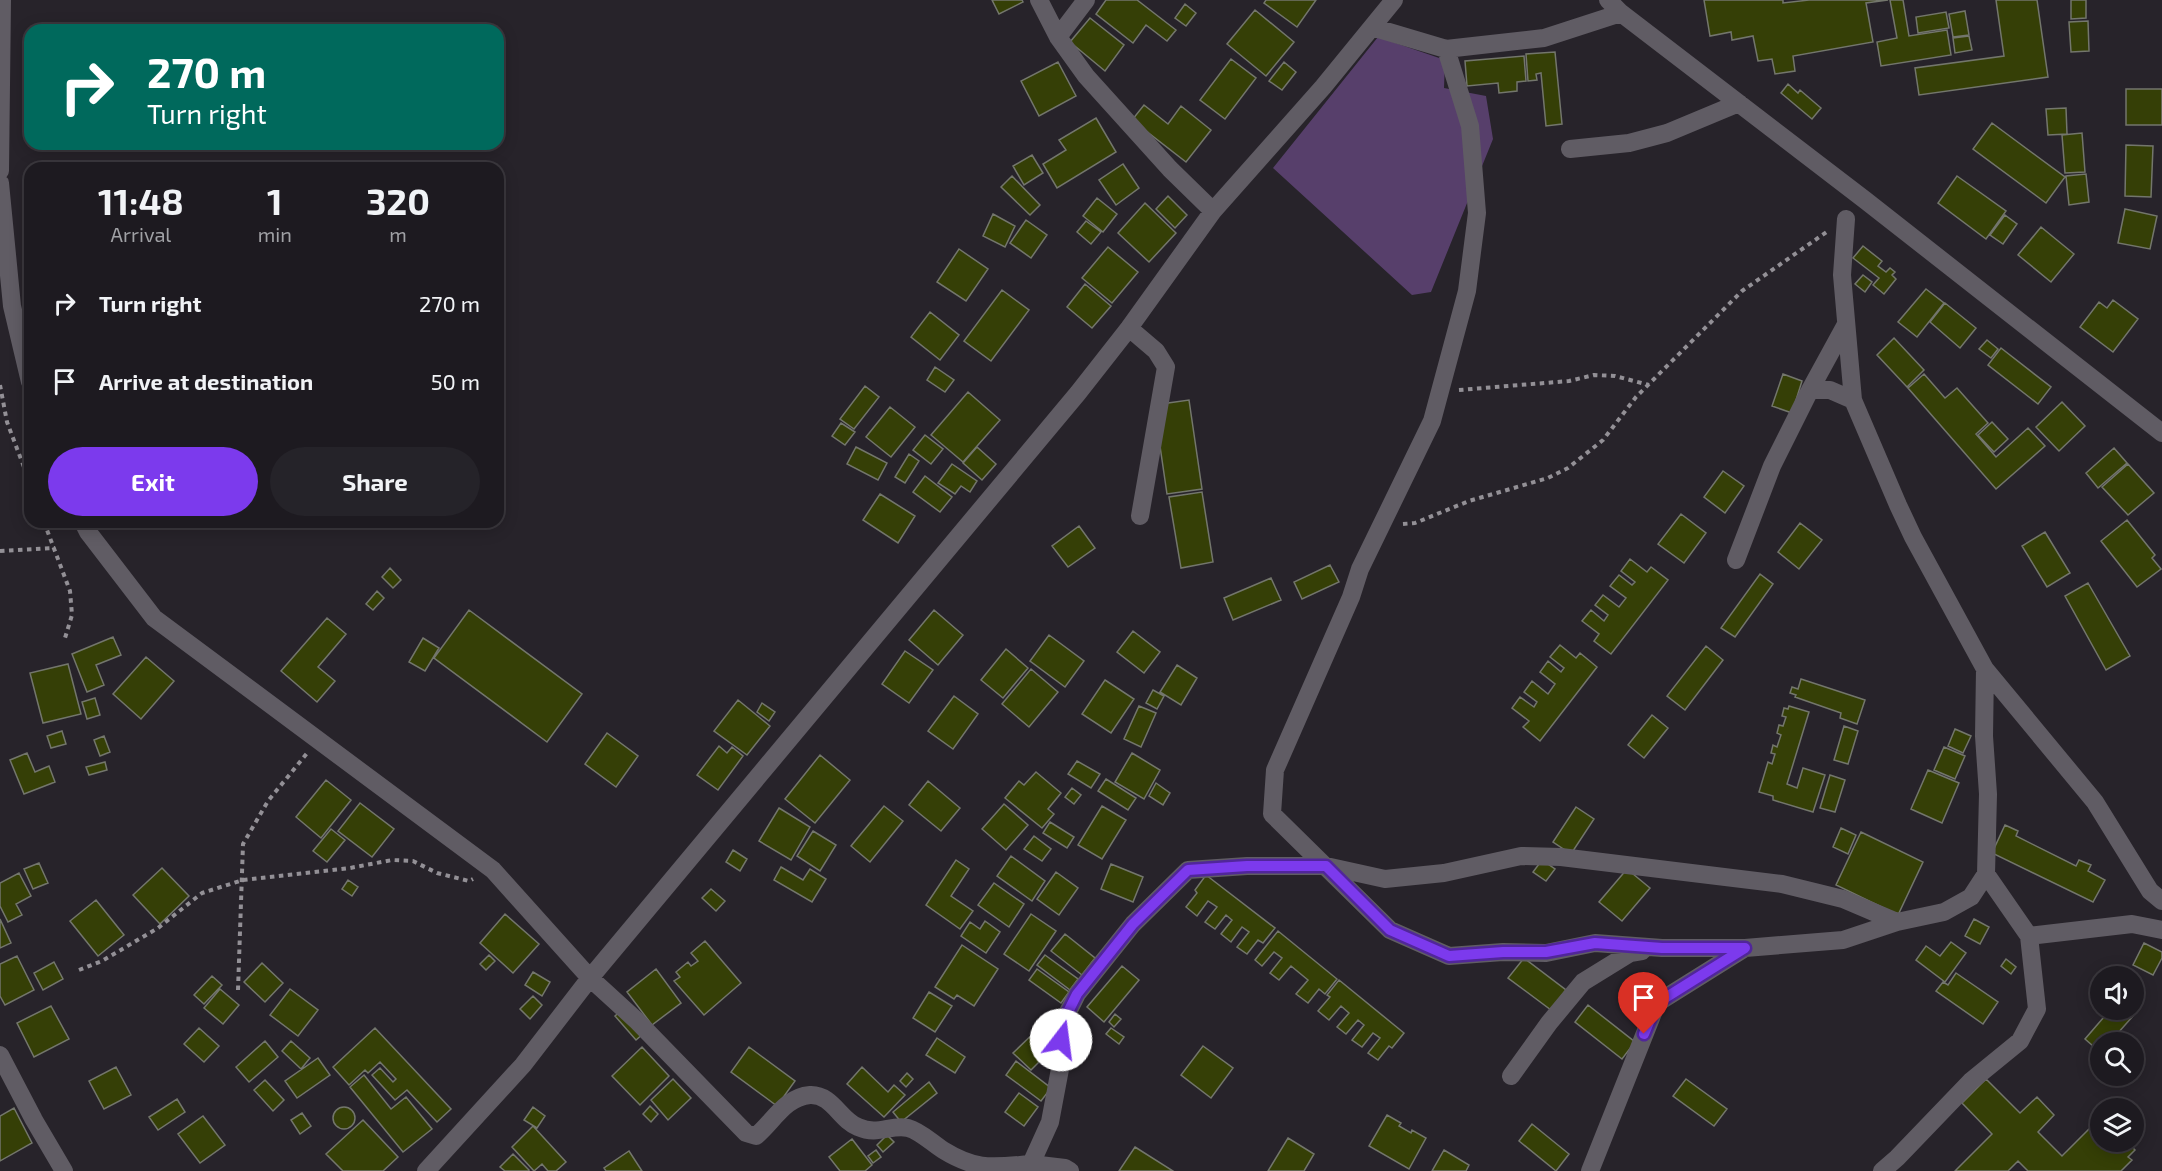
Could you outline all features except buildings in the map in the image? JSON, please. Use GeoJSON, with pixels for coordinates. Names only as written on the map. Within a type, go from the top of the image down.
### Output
{"type":"FeatureCollection","features":[{"type":"Feature","properties":{"kind":"street"},"geometry":{"type":"LineString","coordinates":[[0,171],[2,0]]}},
{"type":"Feature","properties":{"kind":"street"},"geometry":{"type":"LineString","coordinates":[[1039,0],[1058,37],[1086,76],[1121,116],[1213,211]]}},
{"type":"Feature","properties":{"kind":"street"},"geometry":{"type":"LineString","coordinates":[[1058,37],[1086,0]]}},
{"type":"Feature","properties":{"kind":"street"},"geometry":{"type":"LineString","coordinates":[[426,1171],[523,1065],[590,978],[1078,393],[1129,328],[1213,211],[1323,87],[1394,0]]}},
{"type":"Feature","properties":{"kind":"street"},"geometry":{"type":"LineString","coordinates":[[1608,0],[1621,13],[2162,433]]}},
{"type":"Feature","properties":{"kind":"street"},"geometry":{"type":"LineString","coordinates":[[1372,27],[1446,49],[1544,38],[1621,13]]}},
{"type":"Feature","properties":{"kind":"street"},"geometry":{"type":"LineString","coordinates":[[1446,49],[1470,126],[1478,213],[1467,291],[1432,421],[1360,569],[1351,597],[1275,770],[1272,814],[1390,930],[1449,956],[1546,952],[1595,943],[1662,948],[1745,948],[1844,940],[1898,922],[1944,912],[1971,897],[1986,874],[1988,794],[1984,736],[1985,669]]}},
{"type":"Feature","properties":{"kind":"street"},"geometry":{"type":"LineString","coordinates":[[1570,149],[1629,143],[1667,133],[1739,104]]}},
{"type":"Feature","properties":{"kind":"street"},"geometry":{"type":"LineString","coordinates":[[0,183],[6,310],[24,364]]}},
{"type":"Feature","properties":{"kind":"street"},"geometry":{"type":"LineString","coordinates":[[1846,219],[1842,275],[1845,326],[1854,400],[1913,537],[1985,669],[2095,802],[2150,891],[2162,901]]}},
{"type":"Feature","properties":{"kind":"street"},"geometry":{"type":"LineString","coordinates":[[1736,560],[1772,466],[1845,326]]}},
{"type":"Feature","properties":{"kind":"street"},"geometry":{"type":"LineString","coordinates":[[1129,328],[1156,351],[1166,367],[1140,516]]}},
{"type":"Feature","properties":{"kind":"street"},"geometry":{"type":"LineString","coordinates":[[1810,390],[1830,390],[1854,400]]}},
{"type":"Feature","properties":{"kind":"street"},"geometry":{"type":"LineString","coordinates":[[86,528],[154,618],[493,870],[590,978],[636,1020],[746,1133],[756,1136],[782,1109],[798,1098],[811,1095],[826,1099],[855,1126],[870,1132],[906,1128],[963,1162],[984,1168],[1031,1164],[1065,1168],[1070,1171]]}},
{"type":"Feature","properties":{"kind":"street"},"geometry":{"type":"LineString","coordinates":[[1031,1164],[1050,1122],[1060,1069],[1060,1028],[1077,994],[1133,924],[1188,870],[1247,866],[1326,866],[1385,879],[1444,873],[1521,856],[1561,857],[1782,884],[1844,899],[1898,922]]}},
{"type":"Feature","properties":{"kind":"street"},"geometry":{"type":"LineString","coordinates":[[1882,1171],[1971,1081],[2020,1041],[2037,1009],[2029,936],[1986,874]]}},
{"type":"Feature","properties":{"kind":"street"},"geometry":{"type":"LineString","coordinates":[[2029,936],[2132,924],[2162,930]]}},
{"type":"Feature","properties":{"kind":"street"},"geometry":{"type":"LineString","coordinates":[[1511,1076],[1549,1023],[1583,982],[1630,953],[1662,948]]}},
{"type":"Feature","properties":{"kind":"street"},"geometry":{"type":"LineString","coordinates":[[1590,1171],[1657,1003],[1745,948]]}},
{"type":"Feature","properties":{"kind":"street"},"geometry":{"type":"LineString","coordinates":[[0,1055],[64,1171]]}},
{"type":"Feature","properties":{"kind":"path"},"geometry":{"type":"LineString","coordinates":[[1385,518],[1399,524],[1415,523],[1469,501],[1548,478],[1568,468],[1603,440],[1636,397],[1742,291],[1846,219]]}},
{"type":"Feature","properties":{"kind":"path"},"geometry":{"type":"LineString","coordinates":[[1440,391],[1569,381],[1594,375],[1615,376],[1649,385]]}},
{"type":"Feature","properties":{"kind":"path"},"geometry":{"type":"LineString","coordinates":[[0,385],[7,422],[24,467]]}},
{"type":"Feature","properties":{"kind":"path"},"geometry":{"type":"LineString","coordinates":[[47,528],[70,591],[72,615],[65,638]]}},
{"type":"Feature","properties":{"kind":"path"},"geometry":{"type":"LineString","coordinates":[[0,551],[55,548]]}},
{"type":"Feature","properties":{"kind":"path"},"geometry":{"type":"LineString","coordinates":[[238,990],[243,844],[268,801],[318,740]]}},
{"type":"Feature","properties":{"kind":"path"},"geometry":{"type":"LineString","coordinates":[[79,970],[102,961],[158,928],[202,893],[243,880],[350,868],[392,860],[413,861],[438,873],[469,881],[493,870]]}},
{"type":"Feature","properties":{"kind":"shaded area"},"geometry":{"type":"Polygon","coordinates":[[[1378,37],[1445,60],[1444,88],[1486,96],[1493,139],[1431,292],[1412,295],[1273,168],[1378,37]]]}},
{"type":"Feature","properties":{"kind":"route"},"geometry":{"type":"LineString","coordinates":[[1061,1040],[1060,1028],[1077,994],[1133,924],[1188,870],[1247,866],[1326,866],[1390,930],[1449,956],[1546,952],[1595,943],[1662,948],[1745,948],[1657,1003],[1644,1034]]}}]}
